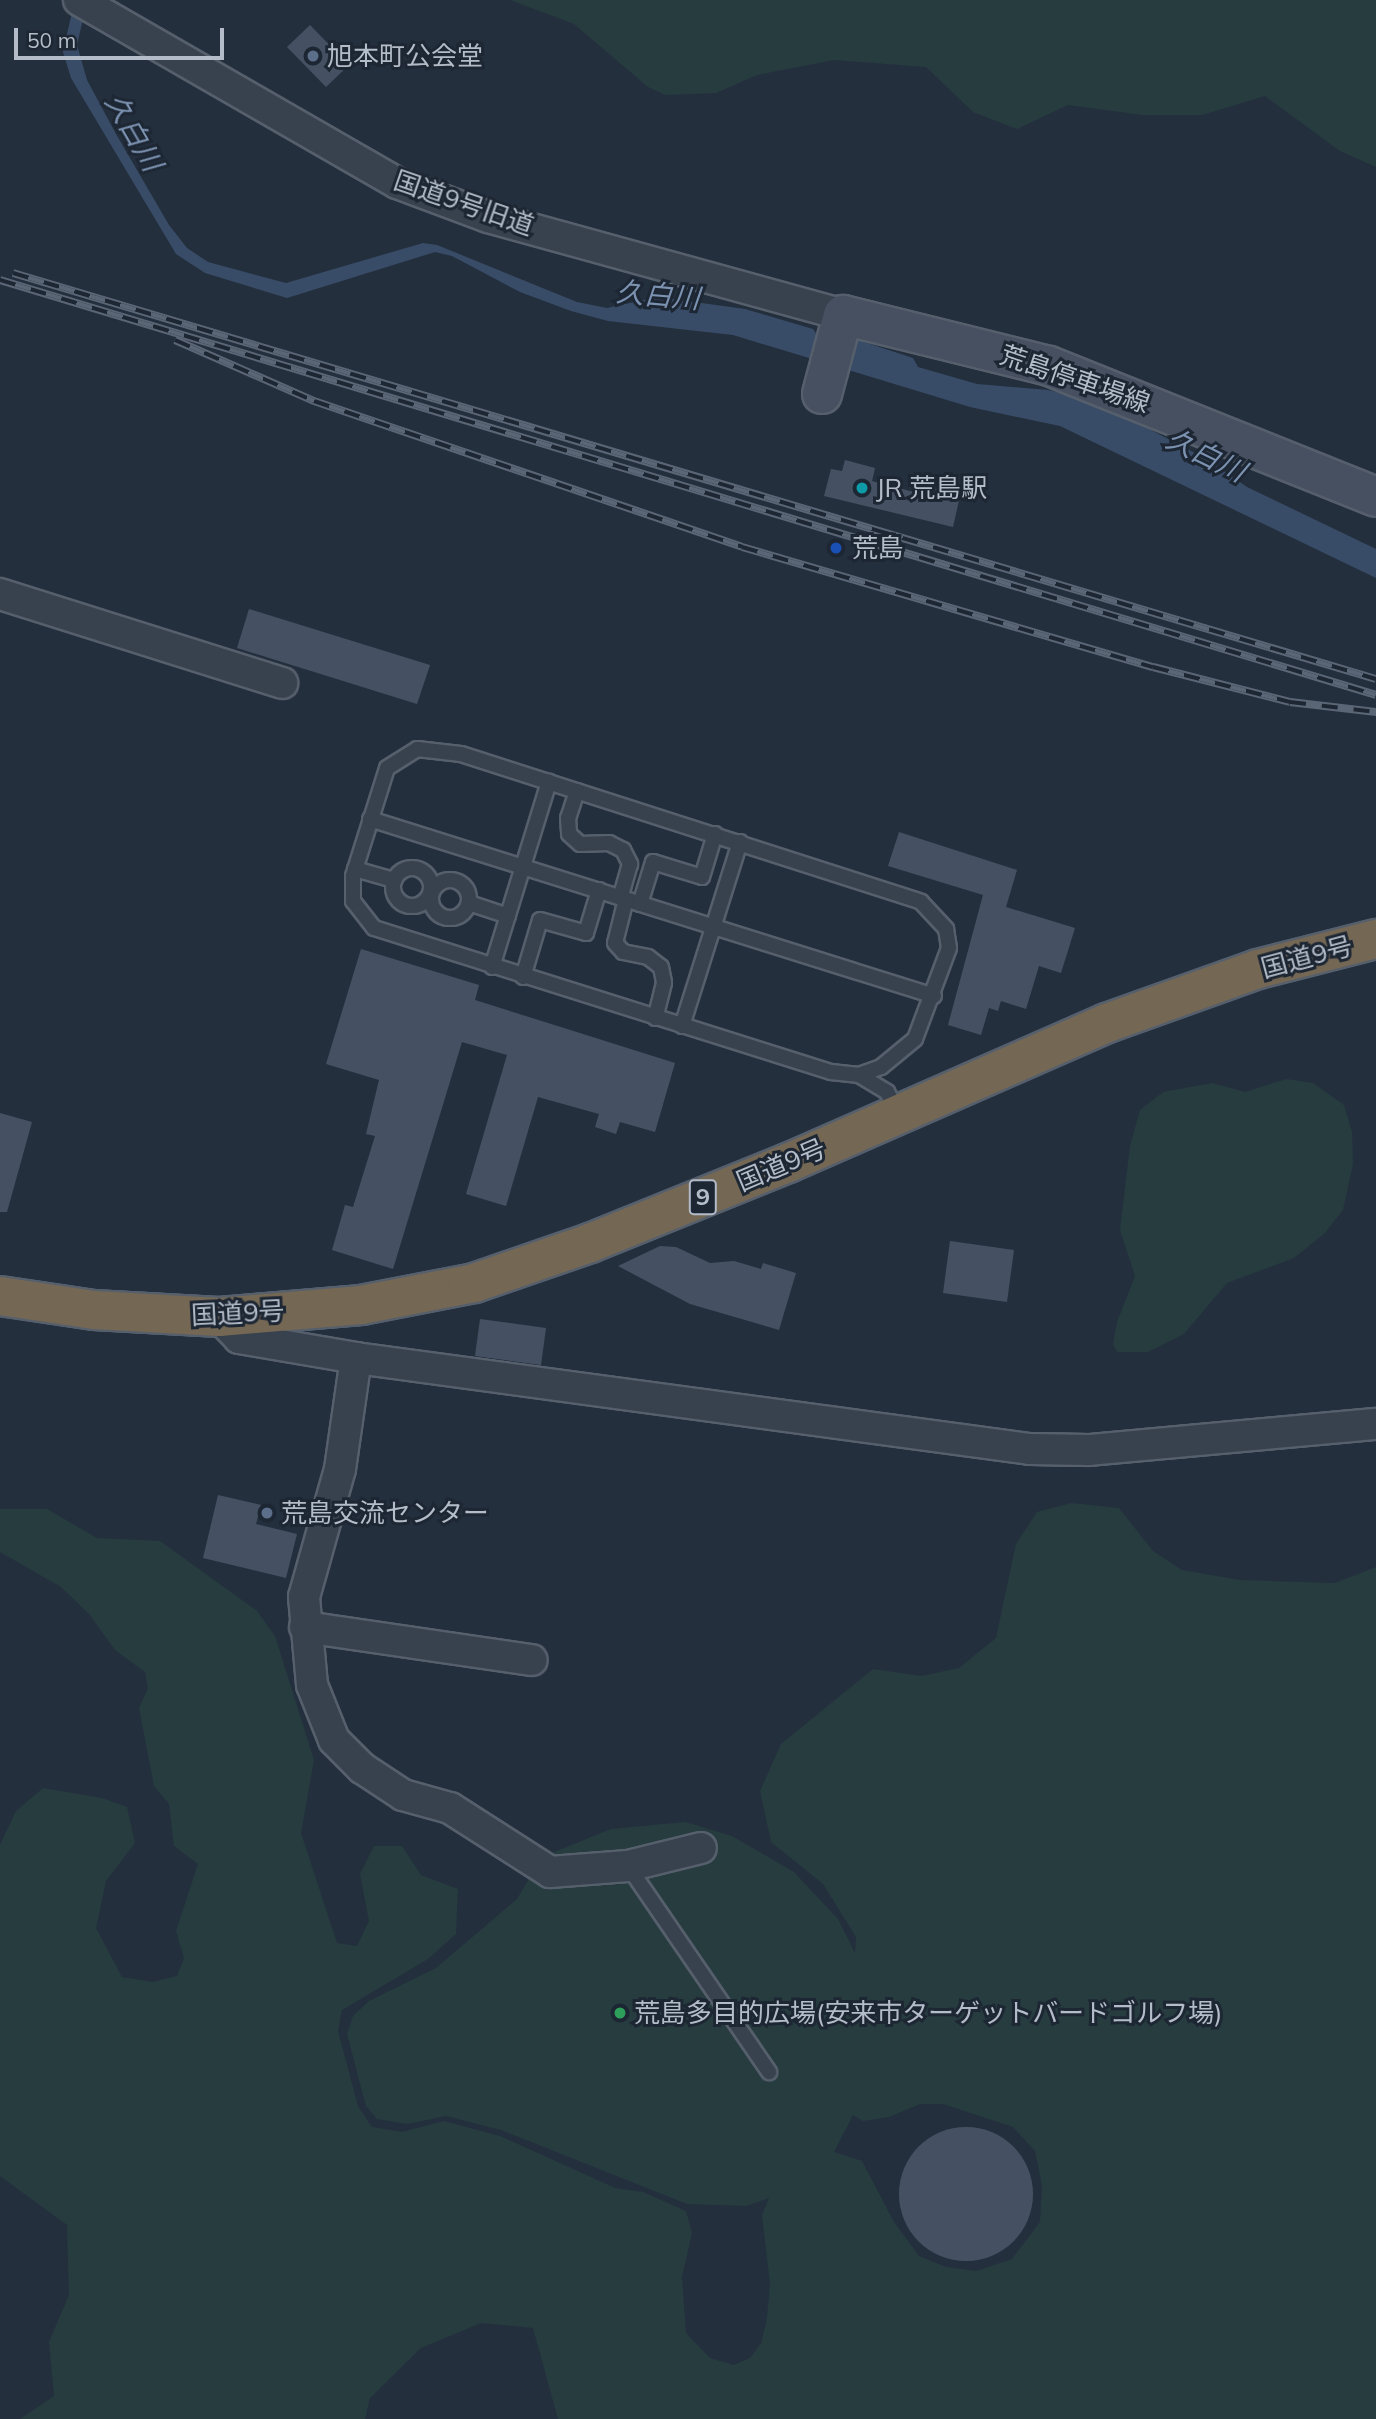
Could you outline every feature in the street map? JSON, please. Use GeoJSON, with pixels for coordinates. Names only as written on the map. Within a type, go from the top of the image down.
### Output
{"type":"FeatureCollection","features":[{"type":"Feature","properties":{"kind":"highway","name":"国道9号"},"geometry":{"type":"LineString","coordinates":[[0,1296],[94,1310],[219,1317],[361,1305],[474,1283],[602,1238],[899,1114],[1107,1023],[1258,969],[1376,939]]}},
{"type":"Feature","properties":{"kind":"main road"},"geometry":{"type":"LineString","coordinates":[[825,383],[841,324]]}},
{"type":"Feature","properties":{"kind":"main road","name":"荒島停車場線"},"geometry":{"type":"LineString","coordinates":[[841,324],[1049,366],[1376,497]]}},
{"type":"Feature","properties":{"kind":"street","name":"国道9号旧道"},"geometry":{"type":"LineString","coordinates":[[91,3],[397,183],[488,218],[841,324]]}},
{"type":"Feature","properties":{"kind":"street"},"geometry":{"type":"LineString","coordinates":[[0,594],[282,683]]}},
{"type":"Feature","properties":{"kind":"street"},"geometry":{"type":"LineString","coordinates":[[219,1317],[239,1338],[356,1358],[1030,1449],[1089,1450],[1376,1424]]}},
{"type":"Feature","properties":{"kind":"street"},"geometry":{"type":"LineString","coordinates":[[356,1358],[340,1469],[304,1597],[305,1628],[319,1713],[334,1740],[362,1768],[403,1795],[450,1808],[484,1826],[550,1872],[628,1867],[701,1848]]}},
{"type":"Feature","properties":{"kind":"street"},"geometry":{"type":"LineString","coordinates":[[305,1628],[532,1660]]}},
{"type":"Feature","properties":{"kind":"lane"},"geometry":{"type":"LineString","coordinates":[[859,1075],[900,1056],[915,1039],[934,996],[949,948],[946,929],[921,902],[461,754],[417,749],[387,768],[355,869],[353,901],[374,928],[831,1072],[859,1075],[887,1092],[899,1114]]}},
{"type":"Feature","properties":{"kind":"lane"},"geometry":{"type":"LineString","coordinates":[[492,967],[549,782]]}},
{"type":"Feature","properties":{"kind":"lane"},"geometry":{"type":"LineString","coordinates":[[577,791],[568,818],[569,834],[580,844],[608,843],[623,850],[630,864],[629,900]]}},
{"type":"Feature","properties":{"kind":"lane"},"geometry":{"type":"LineString","coordinates":[[370,819],[934,996]]}},
{"type":"Feature","properties":{"kind":"lane"},"geometry":{"type":"LineString","coordinates":[[655,1018],[664,983],[661,967],[648,957],[623,952],[615,943],[629,900],[653,863],[702,877],[715,834]]}},
{"type":"Feature","properties":{"kind":"lane"},"geometry":{"type":"LineString","coordinates":[[682,1026],[740,842]]}},
{"type":"Feature","properties":{"kind":"lane"},"geometry":{"type":"LineString","coordinates":[[394,880],[397,900],[408,906],[420,905],[431,892],[440,882],[453,880],[464,886],[469,903],[462,914],[445,918],[434,911],[431,892],[430,879],[422,870],[409,868],[394,880]]}},
{"type":"Feature","properties":{"kind":"lane"},"geometry":{"type":"LineString","coordinates":[[355,869],[394,880]]}},
{"type":"Feature","properties":{"kind":"lane"},"geometry":{"type":"LineString","coordinates":[[523,977],[540,920],[586,933],[599,890]]}},
{"type":"Feature","properties":{"kind":"lane"},"geometry":{"type":"LineString","coordinates":[[469,903],[508,916]]}},
{"type":"Feature","properties":{"kind":"lane"},"geometry":{"type":"LineString","coordinates":[[628,1867],[769,2072]]}},
{"type":"Feature","properties":{"kind":"green space"},"geometry":{"type":"Polygon","coordinates":[[[510,0],[1376,0],[1376,167],[1340,151],[1265,96],[1202,115],[1142,115],[1068,105],[1017,129],[973,112],[926,67],[834,60],[757,75],[716,93],[665,95],[648,87],[574,24],[510,0]]]}},
{"type":"Feature","properties":{"kind":"green space"},"geometry":{"type":"Polygon","coordinates":[[[1286,1079],[1313,1083],[1344,1105],[1352,1132],[1353,1164],[1343,1210],[1325,1233],[1294,1258],[1227,1283],[1184,1334],[1148,1352],[1117,1352],[1113,1344],[1117,1322],[1135,1276],[1120,1230],[1130,1146],[1140,1110],[1163,1092],[1212,1083],[1245,1092],[1286,1079]]]}},
{"type":"Feature","properties":{"kind":"green space"},"geometry":{"type":"Polygon","coordinates":[[[1071,1503],[1119,1508],[1153,1551],[1182,1570],[1240,1580],[1335,1583],[1376,1567],[1376,2419],[558,2419],[533,2328],[481,2323],[421,2348],[370,2398],[365,2419],[20,2419],[54,2396],[49,2342],[69,2295],[67,2225],[0,2176],[0,1845],[16,1811],[43,1788],[102,1798],[127,1807],[135,1843],[106,1881],[96,1928],[122,1977],[153,1982],[177,1976],[184,1958],[176,1931],[198,1864],[174,1846],[169,1804],[154,1786],[139,1708],[148,1688],[145,1672],[115,1650],[89,1614],[61,1587],[0,1552],[0,1509],[47,1509],[97,1538],[160,1541],[257,1611],[275,1636],[314,1760],[301,1833],[337,1943],[357,1946],[369,1921],[360,1874],[374,1846],[402,1846],[421,1875],[458,1889],[456,1934],[428,1959],[342,2010],[338,2031],[358,2106],[372,2127],[402,2132],[444,2121],[500,2136],[615,2188],[643,2192],[686,2211],[692,2233],[682,2277],[686,2333],[710,2358],[734,2365],[750,2358],[761,2343],[767,2318],[770,2284],[762,2215],[769,2198],[746,2206],[687,2204],[501,2130],[446,2116],[407,2124],[377,2119],[366,2106],[347,2034],[353,2016],[369,2001],[436,1968],[517,1899],[542,1857],[611,1829],[685,1822],[732,1836],[794,1872],[838,1919],[855,1953],[856,1937],[823,1884],[771,1842],[760,1791],[781,1744],[873,1669],[921,1676],[959,1668],[996,1638],[1016,1544],[1037,1512],[1071,1503]],[[920,2104],[889,2117],[863,2121],[853,2115],[834,2152],[862,2161],[894,2222],[919,2256],[946,2267],[976,2271],[1012,2259],[1040,2222],[1042,2186],[1035,2151],[1013,2127],[943,2104],[920,2104]]]}},
{"type":"Feature","properties":{"kind":"water"},"geometry":{"type":"Polygon","coordinates":[[[72,12],[83,19],[77,45],[87,80],[116,134],[169,225],[187,248],[208,262],[286,283],[423,243],[437,245],[577,302],[607,308],[658,297],[745,309],[813,329],[817,335],[861,341],[913,358],[918,367],[977,384],[1048,390],[1096,401],[1206,459],[1247,487],[1376,549],[1376,578],[1060,426],[970,407],[733,335],[608,321],[571,311],[520,292],[452,256],[435,252],[287,298],[205,273],[176,254],[71,78],[63,52],[72,12]]]}},
{"type":"Feature","properties":{"kind":"building","name":"旭本町公会堂"},"geometry":{"type":"Polygon","coordinates":[[[310,25],[349,65],[326,87],[287,47],[310,25]]]}},
{"type":"Feature","properties":{"kind":"building","name":"JR 荒島駅"},"geometry":{"type":"Polygon","coordinates":[[[845,460],[875,468],[872,481],[925,495],[927,487],[960,496],[953,527],[824,496],[831,469],[842,471],[845,460]]]}},
{"type":"Feature","properties":{"kind":"building"},"geometry":{"type":"Polygon","coordinates":[[[249,609],[430,665],[417,704],[237,648],[249,609]]]}},
{"type":"Feature","properties":{"kind":"building"},"geometry":{"type":"Polygon","coordinates":[[[899,832],[1017,870],[1006,907],[1075,928],[1061,973],[1039,966],[1026,1009],[1001,1001],[998,1011],[989,1008],[981,1035],[948,1025],[983,895],[888,866],[899,832]]]}},
{"type":"Feature","properties":{"kind":"building"},"geometry":{"type":"Polygon","coordinates":[[[361,949],[479,985],[475,1000],[675,1063],[655,1132],[620,1122],[616,1134],[595,1127],[599,1114],[538,1097],[506,1206],[466,1194],[507,1055],[462,1042],[393,1269],[332,1250],[345,1205],[353,1207],[375,1136],[366,1134],[379,1080],[326,1064],[361,949]]]}},
{"type":"Feature","properties":{"kind":"building"},"geometry":{"type":"Polygon","coordinates":[[[0,1113],[32,1122],[7,1212],[0,1212],[0,1113]]]}},
{"type":"Feature","properties":{"kind":"building"},"geometry":{"type":"Polygon","coordinates":[[[950,1241],[1014,1250],[1007,1302],[943,1293],[950,1241]]]}},
{"type":"Feature","properties":{"kind":"building"},"geometry":{"type":"Polygon","coordinates":[[[660,1246],[676,1247],[710,1263],[734,1261],[761,1269],[763,1263],[796,1273],[779,1330],[690,1304],[618,1266],[660,1246]]]}},
{"type":"Feature","properties":{"kind":"building"},"geometry":{"type":"Polygon","coordinates":[[[480,1319],[546,1328],[541,1365],[475,1356],[480,1319]]]}},
{"type":"Feature","properties":{"kind":"building","name":"荒島交流センター"},"geometry":{"type":"Polygon","coordinates":[[[218,1495],[261,1505],[256,1524],[297,1534],[286,1578],[203,1558],[218,1495]]]}},
{"type":"Feature","properties":{"kind":"building"},"geometry":{"type":"Polygon","coordinates":[[[966,2127],[992,2132],[1013,2147],[1028,2168],[1033,2194],[1028,2220],[1013,2241],[992,2256],[966,2261],[940,2256],[919,2241],[904,2220],[899,2194],[904,2168],[919,2147],[940,2132],[966,2127]]]}},
{"type":"Feature","properties":{"kind":"railway"},"geometry":{"type":"LineString","coordinates":[[13,273],[1376,679]]}},
{"type":"Feature","properties":{"kind":"railway"},"geometry":{"type":"LineString","coordinates":[[0,280],[1376,695]]}},
{"type":"Feature","properties":{"kind":"railway"},"geometry":{"type":"LineString","coordinates":[[175,340],[314,401],[742,547],[1153,667],[1290,702],[1376,712]]}},
{"type":"Feature","properties":{"kind":"place","name":"旭本町公会堂"},"geometry":{"type":"Point","coordinates":[313,56]}},
{"type":"Feature","properties":{"kind":"place","name":"JR 荒島駅"},"geometry":{"type":"Point","coordinates":[862,488]}},
{"type":"Feature","properties":{"kind":"place","name":"荒島"},"geometry":{"type":"Point","coordinates":[836,548]}},
{"type":"Feature","properties":{"kind":"place","name":"荒島交流センター"},"geometry":{"type":"Point","coordinates":[267,1513]}},
{"type":"Feature","properties":{"kind":"place","name":"荒島多目的広場(安来市ターゲットバードゴルフ場)"},"geometry":{"type":"Point","coordinates":[620,2013]}},
{"type":"Feature","properties":{"kind":"water label","name":"久白川"},"geometry":{"type":"Point","coordinates":[134,132]}},
{"type":"Feature","properties":{"kind":"water label","name":"久白川"},"geometry":{"type":"Point","coordinates":[658,295]}},
{"type":"Feature","properties":{"kind":"water label","name":"久白川"},"geometry":{"type":"Point","coordinates":[1206,455]}}]}
